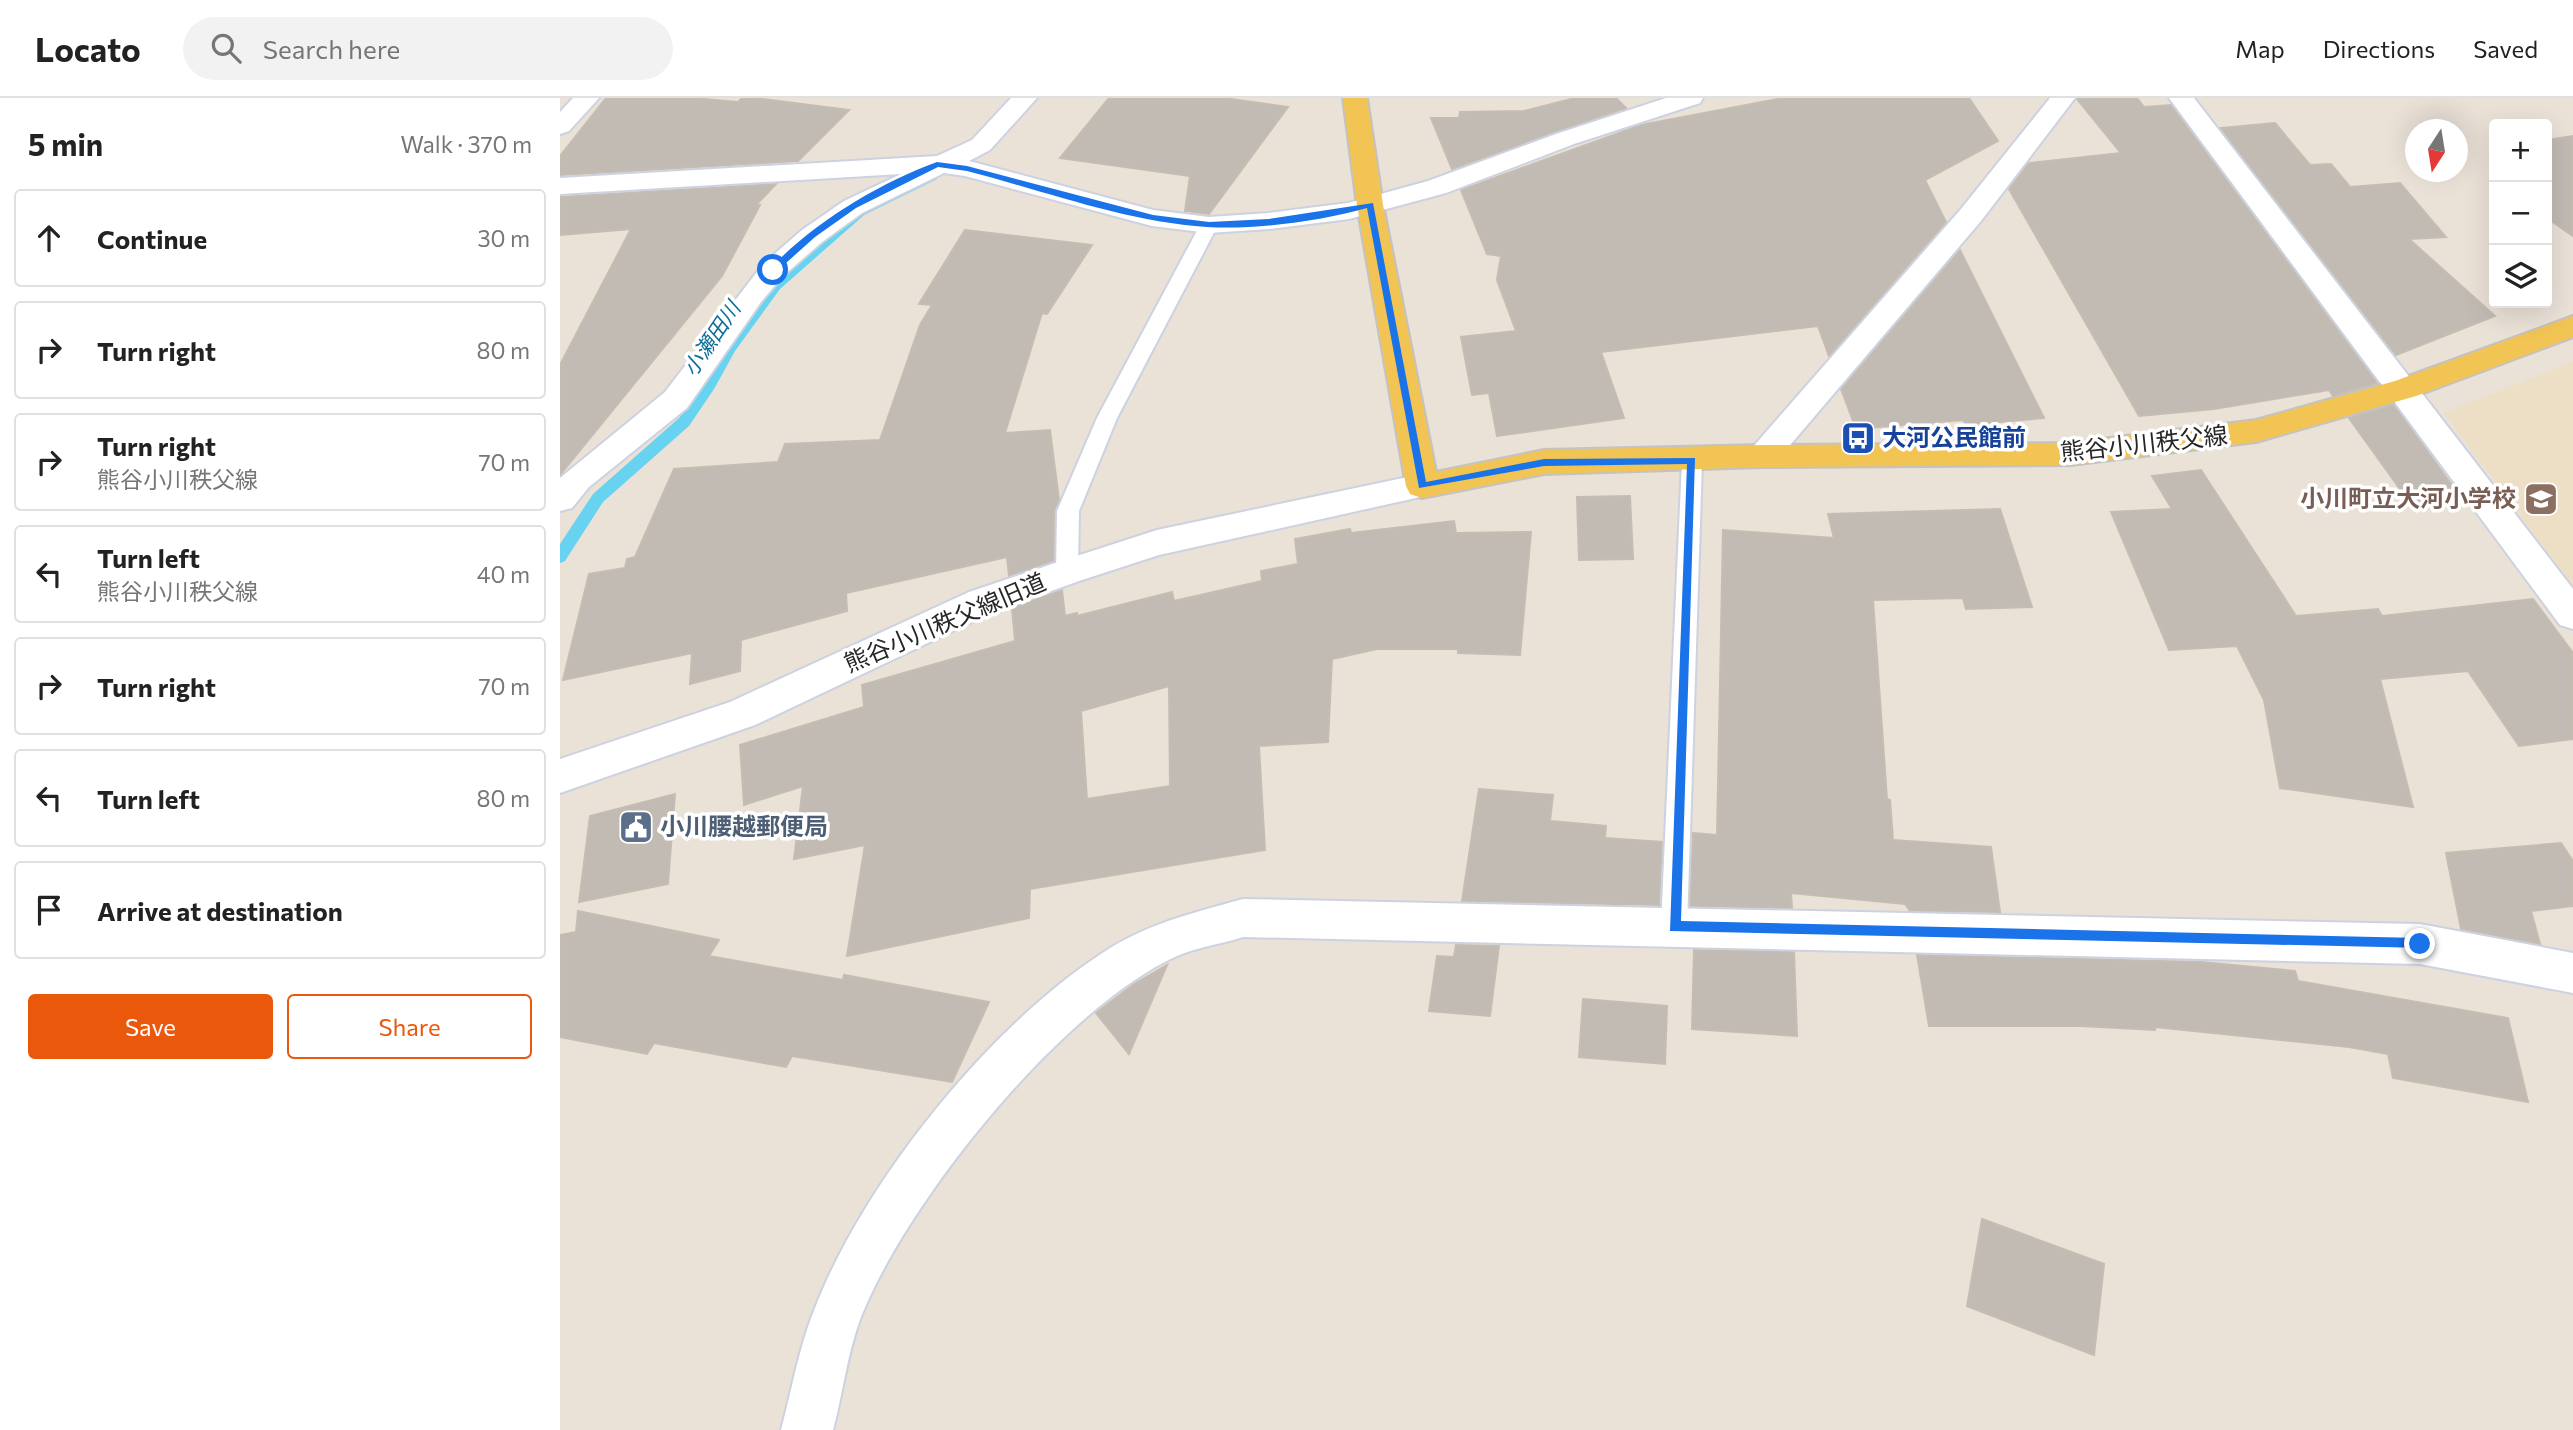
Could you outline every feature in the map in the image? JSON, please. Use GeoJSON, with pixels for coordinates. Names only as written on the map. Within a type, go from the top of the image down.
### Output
{"type":"FeatureCollection","features":[{"type":"Feature","properties":{"kind":"main road"},"geometry":{"type":"LineString","coordinates":[[1355,98],[1370,205],[1422,486]]}},
{"type":"Feature","properties":{"kind":"main road","name":"熊谷小川秩父線"},"geometry":{"type":"LineString","coordinates":[[1422,486],[1544,463],[1692,461],[1763,456],[2070,454],[2256,431],[2405,389],[2569,331]]}},
{"type":"Feature","properties":{"kind":"street"},"geometry":{"type":"LineString","coordinates":[[560,126],[587,98]]}},
{"type":"Feature","properties":{"kind":"street"},"geometry":{"type":"LineString","coordinates":[[560,499],[578,479],[640,432],[676,400],[751,296],[792,253],[853,207],[981,145],[1026,98]]}},
{"type":"Feature","properties":{"kind":"street"},"geometry":{"type":"LineString","coordinates":[[560,187],[937,164],[967,168],[1152,218],[1209,225],[1269,221],[1349,211],[1437,187],[1565,139],[1691,98]]}},
{"type":"Feature","properties":{"kind":"street"},"geometry":{"type":"LineString","coordinates":[[1763,456],[1971,215],[2063,98]]}},
{"type":"Feature","properties":{"kind":"street"},"geometry":{"type":"LineString","coordinates":[[2181,98],[2405,389],[2573,615]]}},
{"type":"Feature","properties":{"kind":"street","name":"熊谷小川秩父線旧道"},"geometry":{"type":"LineString","coordinates":[[560,776],[741,713],[981,602],[1067,572],[1157,543],[1422,486]]}},
{"type":"Feature","properties":{"kind":"street"},"geometry":{"type":"LineString","coordinates":[[807,1430],[839,1308],[884,1221],[973,1102],[1068,1003],[1161,942],[1243,918],[2420,944],[2573,973]]}},
{"type":"Feature","properties":{"kind":"lane"},"geometry":{"type":"LineString","coordinates":[[1067,572],[1068,511],[1107,418],[1209,225]]}},
{"type":"Feature","properties":{"kind":"lane"},"geometry":{"type":"LineString","coordinates":[[1674,927],[1692,461]]}},
{"type":"Feature","properties":{"kind":"shaded area","name":"小川町立大河小学校"},"geometry":{"type":"Polygon","coordinates":[[[2573,362],[2573,586],[2444,413],[2573,362]]]}},
{"type":"Feature","properties":{"kind":"building"},"geometry":{"type":"Polygon","coordinates":[[[606,98],[693,98],[738,102],[742,98],[755,98],[849,110],[798,161],[560,175],[560,156],[606,98]]]}},
{"type":"Feature","properties":{"kind":"building"},"geometry":{"type":"Polygon","coordinates":[[[1109,98],[1224,98],[1288,107],[1209,214],[1185,211],[1190,176],[1060,158],[1109,98]]]}},
{"type":"Feature","properties":{"kind":"building"},"geometry":{"type":"Polygon","coordinates":[[[1575,98],[1616,98],[1626,108],[1452,169],[1431,118],[1459,118],[1460,112],[1524,111],[1575,98]]]}},
{"type":"Feature","properties":{"kind":"building"},"geometry":{"type":"Polygon","coordinates":[[[1783,98],[1969,98],[1998,141],[1925,180],[1946,222],[1829,356],[1818,326],[1601,352],[1624,418],[1497,436],[1489,393],[1472,395],[1461,337],[1516,331],[1497,280],[1501,256],[1487,254],[1461,190],[1641,125],[1783,98]]]}},
{"type":"Feature","properties":{"kind":"building"},"geometry":{"type":"Polygon","coordinates":[[[2137,98],[2144,107],[2171,105],[2377,383],[2333,396],[2329,390],[2214,409],[2139,416],[2009,189],[2029,163],[2121,153],[2077,99],[2137,98]]]}},
{"type":"Feature","properties":{"kind":"building"},"geometry":{"type":"Polygon","coordinates":[[[2275,123],[2310,165],[2331,164],[2350,187],[2400,183],[2446,237],[2409,239],[2495,316],[2396,355],[2220,128],[2275,123]]]}},
{"type":"Feature","properties":{"kind":"building"},"geometry":{"type":"Polygon","coordinates":[[[2573,136],[2573,236],[2552,221],[2552,139],[2573,136]]]}},
{"type":"Feature","properties":{"kind":"building"},"geometry":{"type":"Polygon","coordinates":[[[776,184],[756,205],[760,205],[722,276],[560,475],[560,365],[631,229],[560,235],[560,197],[776,184]]]}},
{"type":"Feature","properties":{"kind":"building"},"geometry":{"type":"Polygon","coordinates":[[[965,230],[1092,245],[1047,314],[1042,313],[1005,433],[1050,430],[1059,500],[1054,511],[1054,561],[1009,576],[1007,557],[846,593],[847,611],[741,640],[740,671],[690,684],[692,653],[563,680],[589,574],[625,568],[627,559],[635,557],[674,469],[778,462],[785,444],[880,440],[920,325],[932,305],[919,304],[965,230]]]}},
{"type":"Feature","properties":{"kind":"building"},"geometry":{"type":"Polygon","coordinates":[[[1960,250],[2044,418],[1966,425],[1963,420],[1856,429],[1841,389],[1960,250]]]}},
{"type":"Feature","properties":{"kind":"building"},"geometry":{"type":"Polygon","coordinates":[[[2394,405],[2462,498],[2410,503],[2349,418],[2394,405]]]}},
{"type":"Feature","properties":{"kind":"building"},"geometry":{"type":"Polygon","coordinates":[[[2201,470],[2296,616],[2378,609],[2382,616],[2533,599],[2573,653],[2573,739],[2519,746],[2468,671],[2380,679],[2413,807],[2280,788],[2264,700],[2237,646],[2169,650],[2111,512],[2172,509],[2152,476],[2201,470]]]}},
{"type":"Feature","properties":{"kind":"building"},"geometry":{"type":"Polygon","coordinates":[[[1630,496],[1633,559],[1579,560],[1577,497],[1630,496]]]}},
{"type":"Feature","properties":{"kind":"building"},"geometry":{"type":"Polygon","coordinates":[[[2000,509],[2032,607],[1966,609],[1963,598],[1873,600],[1887,799],[1890,800],[1893,840],[1991,847],[2000,912],[1910,911],[1905,904],[1791,893],[1792,908],[1690,906],[1693,833],[1717,835],[1723,530],[1834,538],[1828,514],[2000,509]]]}},
{"type":"Feature","properties":{"kind":"building"},"geometry":{"type":"Polygon","coordinates":[[[1454,521],[1456,533],[1531,532],[1520,655],[1458,653],[1458,649],[1377,649],[1332,659],[1328,742],[1259,746],[1265,850],[1030,889],[1029,918],[847,956],[865,845],[794,859],[803,786],[744,805],[740,745],[864,707],[862,685],[1015,641],[1012,608],[1062,590],[1065,616],[1077,613],[1077,616],[1172,592],[1174,601],[1262,581],[1261,571],[1298,564],[1295,539],[1350,529],[1351,533],[1454,521]],[[1169,686],[1081,711],[1087,799],[1170,786],[1169,686]]]}},
{"type":"Feature","properties":{"kind":"building"},"geometry":{"type":"Polygon","coordinates":[[[1479,789],[1553,795],[1550,821],[1606,826],[1605,838],[1662,842],[1659,905],[1462,901],[1479,789]]]}},
{"type":"Feature","properties":{"kind":"building"},"geometry":{"type":"Polygon","coordinates":[[[675,794],[668,884],[579,902],[590,816],[675,794]]]}},
{"type":"Feature","properties":{"kind":"building"},"geometry":{"type":"Polygon","coordinates":[[[2561,843],[2573,861],[2573,906],[2531,911],[2540,944],[2461,929],[2446,853],[2561,843]]]}},
{"type":"Feature","properties":{"kind":"building"},"geometry":{"type":"Polygon","coordinates":[[[578,911],[719,940],[709,956],[843,980],[844,975],[989,1002],[952,1082],[792,1056],[786,1067],[654,1043],[647,1054],[560,1037],[560,935],[576,932],[578,911]]]}},
{"type":"Feature","properties":{"kind":"building"},"geometry":{"type":"Polygon","coordinates":[[[1456,945],[1499,946],[1490,1016],[1429,1011],[1437,956],[1454,957],[1456,945]]]}},
{"type":"Feature","properties":{"kind":"building"},"geometry":{"type":"Polygon","coordinates":[[[1694,950],[1794,952],[1797,1036],[1692,1029],[1694,950]]]}},
{"type":"Feature","properties":{"kind":"building"},"geometry":{"type":"Polygon","coordinates":[[[1917,955],[2201,962],[2295,971],[2298,981],[2508,1018],[2528,1102],[2393,1078],[2388,1054],[2349,1047],[2155,1027],[2155,1030],[2081,1026],[1929,1026],[1917,955]]]}},
{"type":"Feature","properties":{"kind":"building"},"geometry":{"type":"Polygon","coordinates":[[[1167,965],[1129,1054],[1096,1013],[1134,984],[1167,965]]]}},
{"type":"Feature","properties":{"kind":"building"},"geometry":{"type":"Polygon","coordinates":[[[1583,999],[1667,1006],[1665,1064],[1579,1057],[1583,999]]]}},
{"type":"Feature","properties":{"kind":"building"},"geometry":{"type":"Polygon","coordinates":[[[1982,1219],[2104,1264],[2094,1355],[1967,1306],[1982,1219]]]}},
{"type":"Feature","properties":{"kind":"waterway","name":"小瀬田川"},"geometry":{"type":"LineString","coordinates":[[560,557],[598,498],[684,422],[709,386],[729,349],[775,286],[860,212],[931,179]]}},
{"type":"Feature","properties":{"kind":"place","name":"大河公民館前"},"geometry":{"type":"Point","coordinates":[1858,438]}},
{"type":"Feature","properties":{"kind":"place","name":"小川町立大河小学校"},"geometry":{"type":"Point","coordinates":[2541,499]}},
{"type":"Feature","properties":{"kind":"place","name":"小川腰越郵便局"},"geometry":{"type":"Point","coordinates":[636,827]}},
{"type":"Feature","properties":{"kind":"route"},"geometry":{"type":"LineString","coordinates":[[773,270],[812,236],[853,207],[937,164],[967,168],[1152,218],[1209,225],[1269,221],[1349,211],[1370,205],[1422,486],[1463,476],[1544,463],[1692,461],[1674,927],[2420,944]]}}]}
